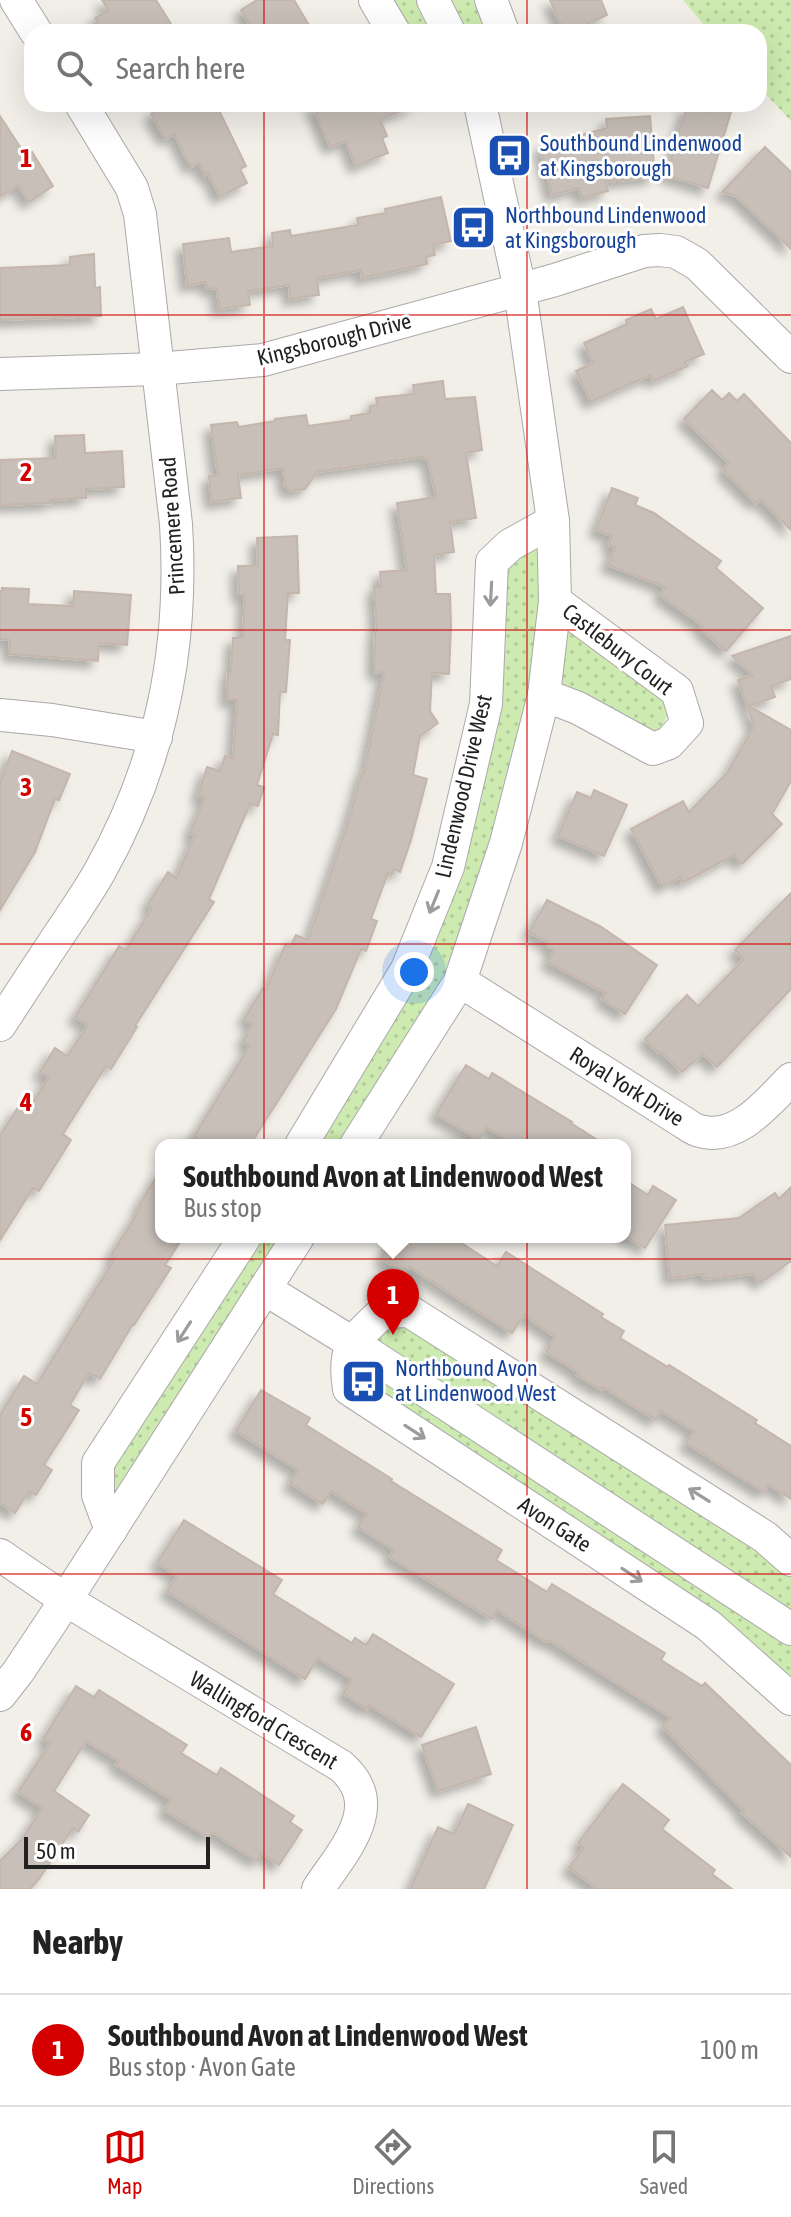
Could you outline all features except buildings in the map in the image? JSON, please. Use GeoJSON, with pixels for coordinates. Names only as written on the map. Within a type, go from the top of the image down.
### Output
{"type":"FeatureCollection","features":[{"type":"Feature","properties":{"kind":"street"},"geometry":{"type":"LineString","coordinates":[[16,0],[31,24]]}},
{"type":"Feature","properties":{"kind":"street"},"geometry":{"type":"LineString","coordinates":[[375,0],[389,24]]}},
{"type":"Feature","properties":{"kind":"street"},"geometry":{"type":"LineString","coordinates":[[433,0],[445,24]]}},
{"type":"Feature","properties":{"kind":"street"},"geometry":{"type":"LineString","coordinates":[[491,0],[500,24]]}},
{"type":"Feature","properties":{"kind":"street","name":"Princemere Road"},"geometry":{"type":"LineString","coordinates":[[0,1025],[99,873],[138,791],[156,737],[172,667],[179,572],[176,524],[140,214],[132,188],[86,112]]}},
{"type":"Feature","properties":{"kind":"street"},"geometry":{"type":"LineString","coordinates":[[360,1139],[460,981],[506,843],[544,695],[555,601],[553,521],[520,290],[487,112]]}},
{"type":"Feature","properties":{"kind":"street"},"geometry":{"type":"LineString","coordinates":[[520,290],[644,251],[676,252],[697,264],[791,357]]}},
{"type":"Feature","properties":{"kind":"street","name":"Kingsborough Drive"},"geometry":{"type":"LineString","coordinates":[[0,374],[157,369],[263,360],[520,290]]}},
{"type":"Feature","properties":{"kind":"street","name":"Lindenwood Drive West"},"geometry":{"type":"LineString","coordinates":[[305,1139],[407,969],[448,867],[486,704],[492,562],[510,545],[553,521]]}},
{"type":"Feature","properties":{"kind":"street","name":"Castlebury Court"},"geometry":{"type":"LineString","coordinates":[[544,695],[578,708],[653,749],[669,743],[687,723],[677,691],[555,601]]}},
{"type":"Feature","properties":{"kind":"street"},"geometry":{"type":"LineString","coordinates":[[0,715],[156,737]]}},
{"type":"Feature","properties":{"kind":"street","name":"Royal York Drive"},"geometry":{"type":"LineString","coordinates":[[460,981],[700,1131],[719,1133],[737,1128],[791,1079]]}},
{"type":"Feature","properties":{"kind":"street"},"geometry":{"type":"LineString","coordinates":[[111,1530],[98,1495],[98,1463],[241,1243]]}},
{"type":"Feature","properties":{"kind":"street"},"geometry":{"type":"LineString","coordinates":[[6,1678],[66,1600],[294,1243]]}},
{"type":"Feature","properties":{"kind":"street","name":"Avon Gate"},"geometry":{"type":"LineString","coordinates":[[265,1289],[791,1629]]}},
{"type":"Feature","properties":{"kind":"street"},"geometry":{"type":"LineString","coordinates":[[351,1342],[383,1312],[409,1311],[765,1537],[791,1560]]}},
{"type":"Feature","properties":{"kind":"street","name":"Avon Gate"},"geometry":{"type":"LineString","coordinates":[[351,1342],[346,1371],[349,1389],[708,1625],[791,1699]]}},
{"type":"Feature","properties":{"kind":"street"},"geometry":{"type":"LineString","coordinates":[[0,1555],[66,1600]]}},
{"type":"Feature","properties":{"kind":"street","name":"Wallingford Crescent"},"geometry":{"type":"LineString","coordinates":[[66,1600],[341,1766],[353,1777],[362,1795],[361,1818],[318,1889]]}},
{"type":"Feature","properties":{"kind":"green space"},"geometry":{"type":"Polygon","coordinates":[[[375,0],[491,0],[500,24],[389,24],[375,0]]]}},
{"type":"Feature","properties":{"kind":"green space"},"geometry":{"type":"Polygon","coordinates":[[[683,0],[791,0],[791,121],[767,96],[767,24],[703,24],[683,0]]]}},
{"type":"Feature","properties":{"kind":"green space"},"geometry":{"type":"Polygon","coordinates":[[[553,521],[556,601],[677,691],[653,749],[545,695],[460,981],[360,1139],[304,1139],[448,867],[492,562],[553,521]]]}},
{"type":"Feature","properties":{"kind":"green space"},"geometry":{"type":"Polygon","coordinates":[[[242,1243],[294,1243],[111,1530],[98,1495],[242,1243]]]}},
{"type":"Feature","properties":{"kind":"green space"},"geometry":{"type":"Polygon","coordinates":[[[383,1312],[791,1560],[791,1699],[349,1389],[383,1312]]]}},
{"type":"Feature","properties":{"kind":"place","name":"Southbound Lindenwood at Kingsborough"},"geometry":{"type":"Point","coordinates":[509,156]}},
{"type":"Feature","properties":{"kind":"place","name":"Northbound Lindenwood at Kingsborough"},"geometry":{"type":"Point","coordinates":[474,228]}},
{"type":"Feature","properties":{"kind":"place","name":"Southbound Avon at Lindenwood West"},"geometry":{"type":"Point","coordinates":[393,1335]}},
{"type":"Feature","properties":{"kind":"place","name":"Northbound Avon at Lindenwood West"},"geometry":{"type":"Point","coordinates":[364,1381]}}]}
